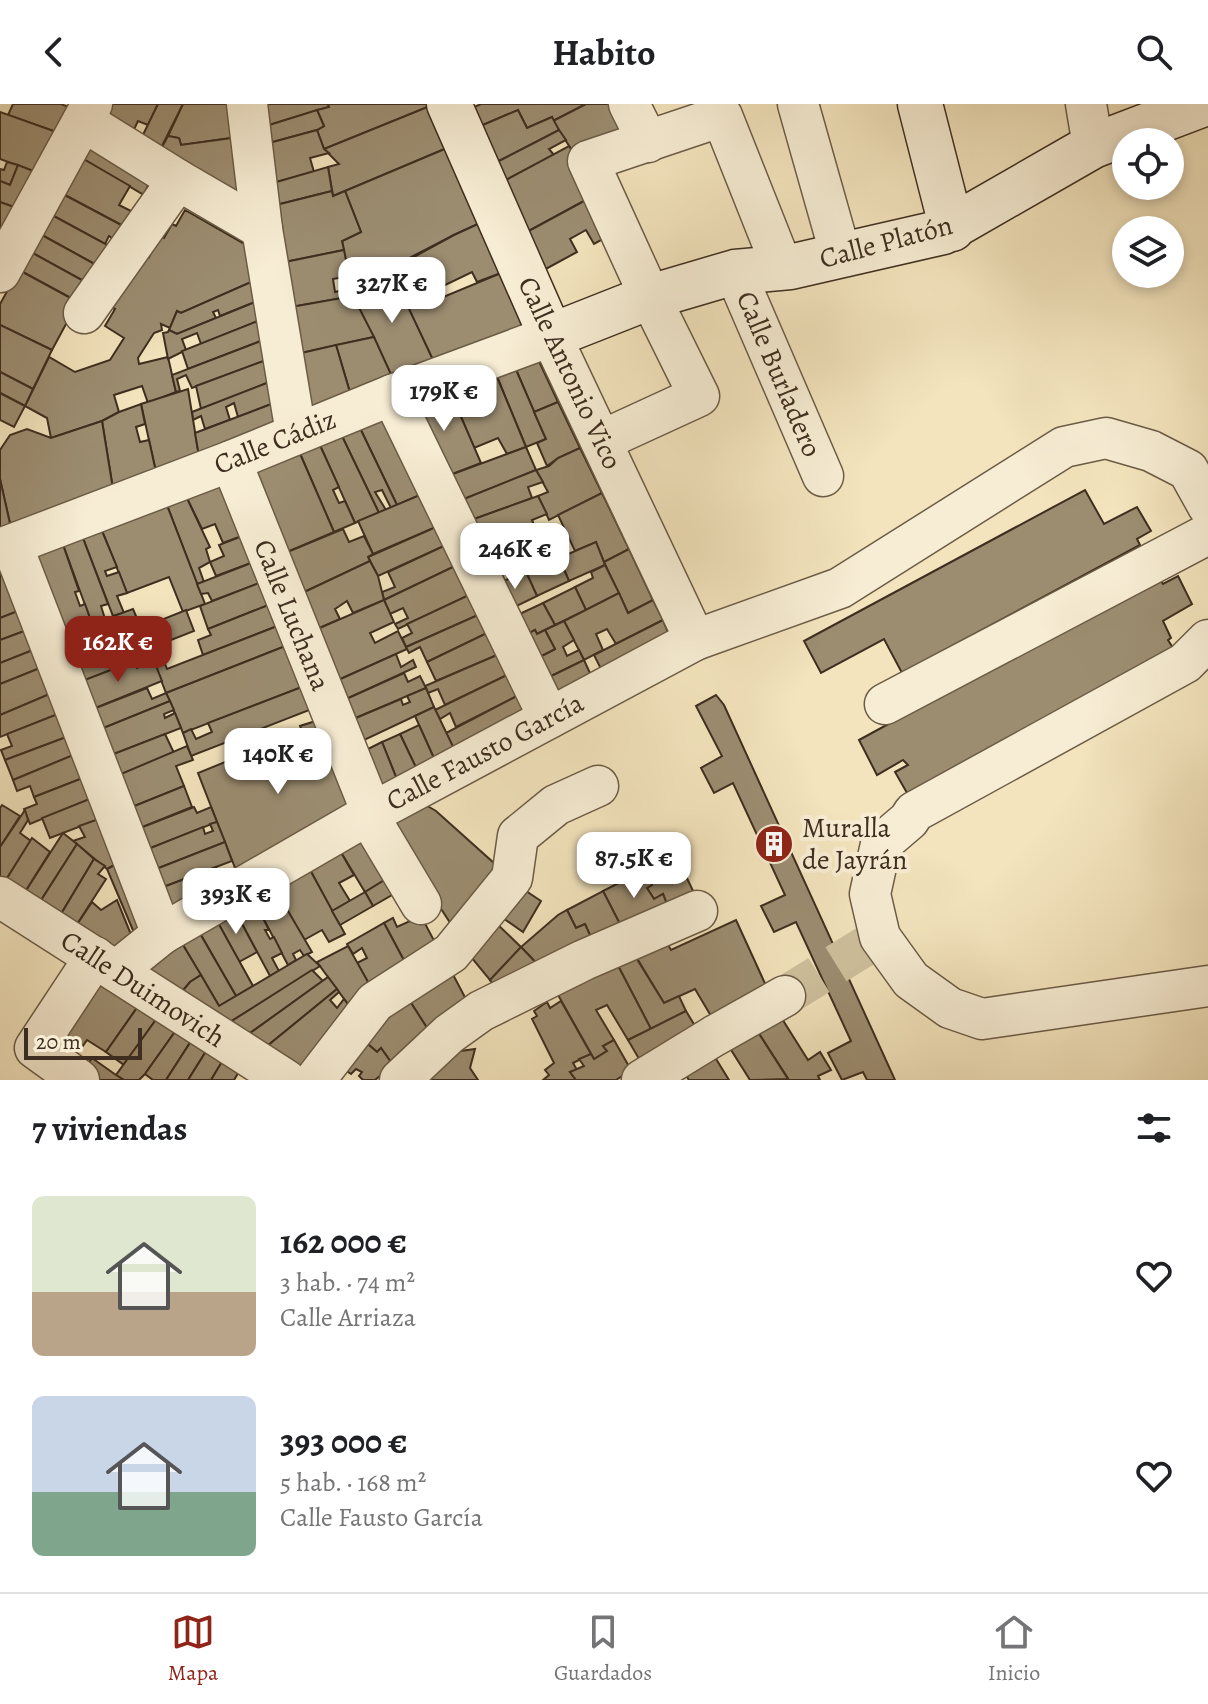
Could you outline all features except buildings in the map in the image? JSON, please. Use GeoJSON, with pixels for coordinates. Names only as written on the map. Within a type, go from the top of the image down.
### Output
{"type":"FeatureCollection","features":[{"type":"Feature","properties":{"kind":"street"},"geometry":{"type":"LineString","coordinates":[[247,104],[262,229],[296,433]]}},
{"type":"Feature","properties":{"kind":"street","name":"Calle Antonio Vico"},"geometry":{"type":"LineString","coordinates":[[449,104],[551,336],[695,640]]}},
{"type":"Feature","properties":{"kind":"street"},"geometry":{"type":"LineString","coordinates":[[629,104],[648,142]]}},
{"type":"Feature","properties":{"kind":"street"},"geometry":{"type":"LineString","coordinates":[[920,104],[952,229]]}},
{"type":"Feature","properties":{"kind":"street","name":"Calle Platón"},"geometry":{"type":"LineString","coordinates":[[551,336],[650,297],[735,272],[841,256],[952,229],[1090,125],[1204,104]]}},
{"type":"Feature","properties":{"kind":"street"},"geometry":{"type":"LineString","coordinates":[[810,106],[841,256]]}},
{"type":"Feature","properties":{"kind":"street"},"geometry":{"type":"LineString","coordinates":[[0,272],[87,112],[178,180],[262,229]]}},
{"type":"Feature","properties":{"kind":"street"},"geometry":{"type":"LineString","coordinates":[[601,441],[699,396],[588,161],[722,116],[782,267]]}},
{"type":"Feature","properties":{"kind":"street"},"geometry":{"type":"LineString","coordinates":[[84,313],[178,180]]}},
{"type":"Feature","properties":{"kind":"street","name":"Calle Burladero"},"geometry":{"type":"LineString","coordinates":[[735,272],[823,476]]}},
{"type":"Feature","properties":{"kind":"street","name":"Calle Cádiz"},"geometry":{"type":"LineString","coordinates":[[6,547],[551,336]]}},
{"type":"Feature","properties":{"kind":"street"},"geometry":{"type":"LineString","coordinates":[[392,395],[549,718]]}},
{"type":"Feature","properties":{"kind":"street","name":"Calle Fausto García"},"geometry":{"type":"LineString","coordinates":[[79,1080],[35,1048],[105,964],[370,814],[695,640],[840,588],[1064,447],[1106,438],[1151,451],[1188,470],[1208,506]]}},
{"type":"Feature","properties":{"kind":"street","name":"Calle Luchana"},"geometry":{"type":"LineString","coordinates":[[231,461],[370,814],[421,904]]}},
{"type":"Feature","properties":{"kind":"street"},"geometry":{"type":"LineString","coordinates":[[885,704],[1208,534]]}},
{"type":"Feature","properties":{"kind":"street"},"geometry":{"type":"LineString","coordinates":[[6,547],[162,934]]}},
{"type":"Feature","properties":{"kind":"street"},"geometry":{"type":"LineString","coordinates":[[1208,640],[1185,663],[914,812],[881,844],[870,894],[880,937],[911,980],[950,1008],[982,1019],[1208,986]]}},
{"type":"Feature","properties":{"kind":"street"},"geometry":{"type":"LineString","coordinates":[[315,1080],[375,1002],[451,953],[512,878],[518,836],[556,805],[598,786]]}},
{"type":"Feature","properties":{"kind":"street","name":"Calle Duimovich"},"geometry":{"type":"LineString","coordinates":[[0,897],[286,1080]]}},
{"type":"Feature","properties":{"kind":"street"},"geometry":{"type":"LineString","coordinates":[[400,1080],[449,1034],[481,1011],[584,960],[697,911]]}},
{"type":"Feature","properties":{"kind":"street"},"geometry":{"type":"LineString","coordinates":[[642,1080],[785,996]]}},
{"type":"Feature","properties":{"kind":"tunnel"},"geometry":{"type":"LineString","coordinates":[[785,996],[880,937]]}},
{"type":"Feature","properties":{"kind":"place","name":"Muralla de Jayrán"},"geometry":{"type":"Point","coordinates":[774,844]}}]}
